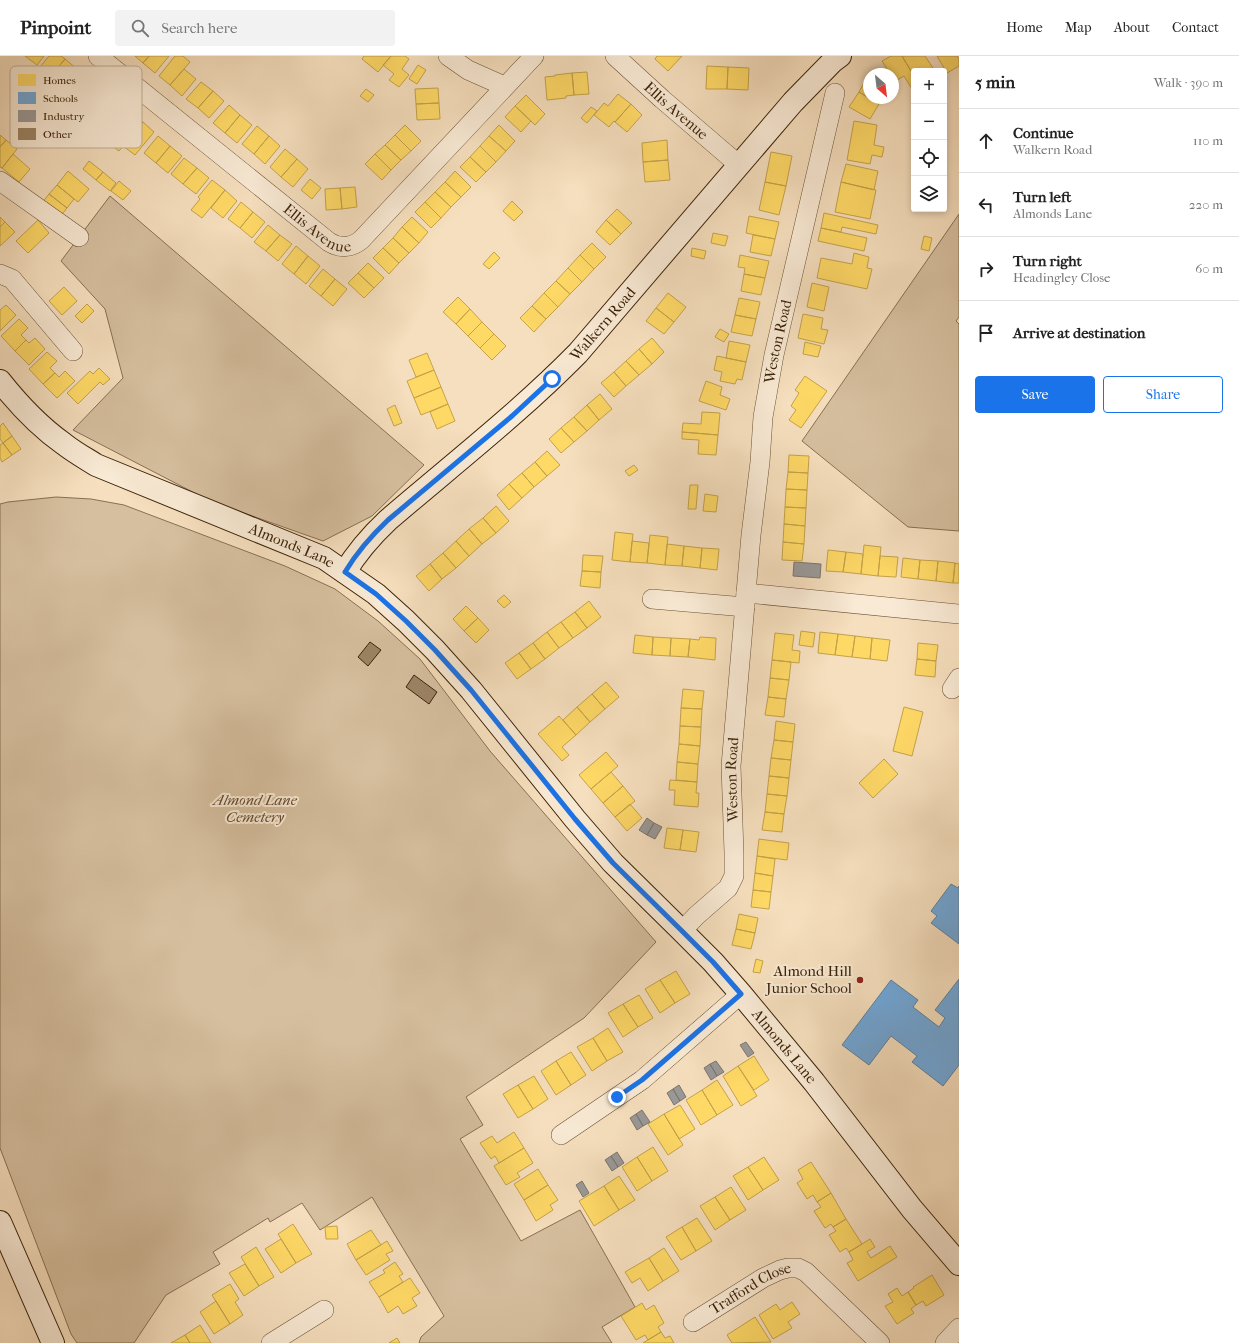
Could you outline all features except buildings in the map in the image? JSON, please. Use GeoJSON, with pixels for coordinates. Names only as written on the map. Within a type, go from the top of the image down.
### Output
{"type":"FeatureCollection","features":[{"type":"Feature","properties":{"kind":"street","name":"Ellis Avenue"},"geometry":{"type":"LineString","coordinates":[[98,56],[110,66]]}},
{"type":"Feature","properties":{"kind":"street"},"geometry":{"type":"LineString","coordinates":[[448,56],[468,70],[504,86]]}},
{"type":"Feature","properties":{"kind":"street","name":"Ellis Avenue"},"geometry":{"type":"LineString","coordinates":[[142,91],[329,242],[335,246],[342,247],[351,246],[361,240],[504,86],[534,56]]}},
{"type":"Feature","properties":{"kind":"street","name":"Ellis Avenue"},"geometry":{"type":"LineString","coordinates":[[615,56],[662,99],[739,165]]}},
{"type":"Feature","properties":{"kind":"street","name":"Walkern Road"},"geometry":{"type":"LineString","coordinates":[[345,572],[354,557],[369,538],[388,520],[512,416],[552,379],[606,321],[797,98],[832,62],[840,56]]}},
{"type":"Feature","properties":{"kind":"street","name":"Weston Road"},"geometry":{"type":"LineString","coordinates":[[682,931],[696,916],[728,888],[734,876],[731,766],[763,417],[772,363],[793,267],[835,93]]}},
{"type":"Feature","properties":{"kind":"street"},"geometry":{"type":"LineString","coordinates":[[0,181],[79,237]]}},
{"type":"Feature","properties":{"kind":"street"},"geometry":{"type":"LineString","coordinates":[[0,274],[12,279],[73,351]]}},
{"type":"Feature","properties":{"kind":"street","name":"Almonds Lane"},"geometry":{"type":"LineString","coordinates":[[2,388],[44,428],[65,445],[96,464],[324,558],[376,594],[406,621],[435,650],[471,690],[575,819],[613,863],[713,962],[741,994],[814,1082],[912,1209],[959,1264]]}},
{"type":"Feature","properties":{"kind":"street"},"geometry":{"type":"LineString","coordinates":[[652,599],[746,600],[959,614]]}},
{"type":"Feature","properties":{"kind":"street"},"geometry":{"type":"LineString","coordinates":[[561,1134],[642,1080],[741,994]]}},
{"type":"Feature","properties":{"kind":"street"},"geometry":{"type":"LineString","coordinates":[[0,1222],[52,1343]]}},
{"type":"Feature","properties":{"kind":"street","name":"Trafford Close"},"geometry":{"type":"LineString","coordinates":[[693,1322],[763,1278],[780,1270],[798,1268],[806,1272],[880,1343]]}},
{"type":"Feature","properties":{"kind":"street"},"geometry":{"type":"LineString","coordinates":[[271,1343],[324,1310]]}},
{"type":"Feature","properties":{"kind":"street"},"geometry":{"type":"LineString","coordinates":[[945,1343],[959,1328]]}},
{"type":"Feature","properties":{"kind":"green space"},"geometry":{"type":"Polygon","coordinates":[[[110,196],[424,465],[372,516],[323,541],[210,501],[73,430],[123,378],[105,309],[61,261],[110,196]]]}},
{"type":"Feature","properties":{"kind":"green space"},"geometry":{"type":"Polygon","coordinates":[[[959,214],[959,317],[956,321],[959,324],[959,531],[908,527],[802,441],[959,214]]]}},
{"type":"Feature","properties":{"kind":"green space","name":"Almond Lane Cemetery"},"geometry":{"type":"Polygon","coordinates":[[[56,497],[91,499],[124,505],[285,566],[335,589],[378,621],[420,659],[490,751],[656,942],[584,1018],[466,1097],[483,1125],[460,1139],[521,1241],[580,1210],[635,1307],[602,1327],[612,1343],[419,1343],[421,1337],[444,1316],[372,1197],[320,1230],[302,1203],[270,1222],[268,1218],[213,1252],[220,1264],[166,1295],[134,1343],[77,1343],[71,1334],[0,1148],[0,504],[56,497]]]}},
{"type":"Feature","properties":{"kind":"place","name":"Almond Hill Junior School"},"geometry":{"type":"Point","coordinates":[860,980]}},
{"type":"Feature","properties":{"kind":"route"},"geometry":{"type":"LineString","coordinates":[[552,379],[512,416],[388,520],[369,538],[354,557],[345,572],[376,594],[435,650],[471,690],[575,819],[613,863],[713,962],[741,994],[642,1080],[617,1097]]}}]}
